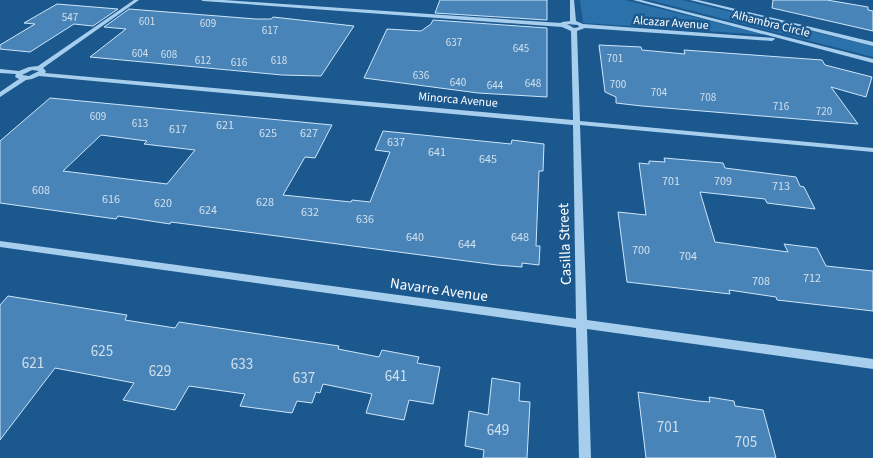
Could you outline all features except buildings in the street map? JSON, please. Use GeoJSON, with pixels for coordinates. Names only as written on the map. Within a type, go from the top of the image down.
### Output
{"type":"FeatureCollection","features":[{"type":"Feature","properties":{"kind":"street"},"geometry":{"type":"LineString","coordinates":[[0,94],[21,76],[40,71],[137,0]]}},
{"type":"Feature","properties":{"kind":"street"},"geometry":{"type":"LineString","coordinates":[[203,0],[563,25],[566,22],[576,26]]}},
{"type":"Feature","properties":{"kind":"street","name":"Casilla Street"},"geometry":{"type":"LineString","coordinates":[[572,0],[576,26],[575,122],[582,324],[584,458]]}},
{"type":"Feature","properties":{"kind":"street","name":"Alhambra Circle"},"geometry":{"type":"LineString","coordinates":[[635,0],[873,61]]}},
{"type":"Feature","properties":{"kind":"street","name":"Alhambra Circle"},"geometry":{"type":"LineString","coordinates":[[692,0],[873,44]]}},
{"type":"Feature","properties":{"kind":"street","name":"Alcazar Avenue"},"geometry":{"type":"LineString","coordinates":[[576,26],[788,39]]}},
{"type":"Feature","properties":{"kind":"street"},"geometry":{"type":"LineString","coordinates":[[0,70],[21,76]]}},
{"type":"Feature","properties":{"kind":"street","name":"Minorca Avenue"},"geometry":{"type":"LineString","coordinates":[[40,71],[873,150]]}},
{"type":"Feature","properties":{"kind":"street","name":"Navarre Avenue"},"geometry":{"type":"LineString","coordinates":[[0,244],[873,364]]}},
{"type":"Feature","properties":{"kind":"shaded area"},"geometry":{"type":"Polygon","coordinates":[[[580,0],[625,0],[766,35],[583,23],[580,0]]]}},
{"type":"Feature","properties":{"kind":"shaded area"},"geometry":{"type":"Polygon","coordinates":[[[649,0],[682,0],[873,46],[873,57],[649,0]]]}}]}
